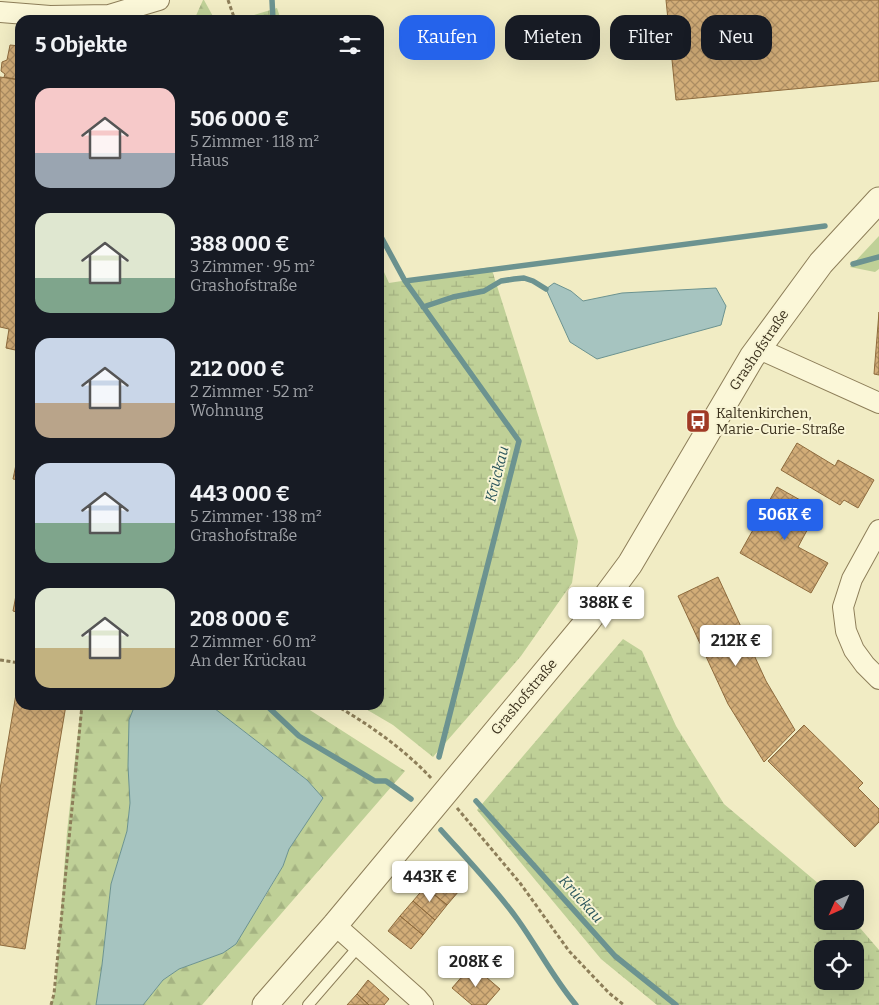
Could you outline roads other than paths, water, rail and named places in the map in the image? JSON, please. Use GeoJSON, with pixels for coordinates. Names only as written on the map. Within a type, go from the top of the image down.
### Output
{"type":"FeatureCollection","features":[{"type":"Feature","properties":{"kind":"street"},"geometry":{"type":"LineString","coordinates":[[109,15],[159,0]]}},
{"type":"Feature","properties":{"kind":"street"},"geometry":{"type":"LineString","coordinates":[[0,12],[38,15]]}},
{"type":"Feature","properties":{"kind":"street","name":"Grashofstraße"},"geometry":{"type":"LineString","coordinates":[[265,1005],[335,925],[587,622],[630,564],[752,356],[821,263],[879,200]]}},
{"type":"Feature","properties":{"kind":"street"},"geometry":{"type":"LineString","coordinates":[[758,348],[879,403]]}},
{"type":"Feature","properties":{"kind":"street"},"geometry":{"type":"LineString","coordinates":[[879,530],[852,579],[843,608],[846,631],[854,650],[879,679]]}},
{"type":"Feature","properties":{"kind":"street"},"geometry":{"type":"LineString","coordinates":[[335,925],[423,1005]]}},
{"type":"Feature","properties":{"kind":"lane"},"geometry":{"type":"LineString","coordinates":[[308,1005],[358,946]]}},
{"type":"Feature","properties":{"kind":"water"},"geometry":{"type":"Polygon","coordinates":[[[554,283],[571,291],[583,301],[622,293],[716,288],[726,306],[721,325],[597,359],[570,342],[546,289],[554,283]]]}},
{"type":"Feature","properties":{"kind":"water"},"geometry":{"type":"Polygon","coordinates":[[[133,710],[216,710],[307,780],[323,798],[289,849],[283,866],[236,944],[223,953],[179,969],[163,980],[143,1005],[96,1005],[111,884],[127,831],[130,803],[128,766],[129,720],[133,710]]]}},
{"type":"Feature","properties":{"kind":"waterway","name":"Krückau"},"geometry":{"type":"LineString","coordinates":[[272,0],[273,15]]}},
{"type":"Feature","properties":{"kind":"waterway"},"geometry":{"type":"LineString","coordinates":[[405,281],[825,226]]}},
{"type":"Feature","properties":{"kind":"waterway","name":"Krückau"},"geometry":{"type":"LineString","coordinates":[[384,242],[405,281],[519,441],[439,757]]}},
{"type":"Feature","properties":{"kind":"waterway"},"geometry":{"type":"LineString","coordinates":[[853,264],[879,257]]}},
{"type":"Feature","properties":{"kind":"waterway"},"geometry":{"type":"LineString","coordinates":[[423,307],[453,297],[484,291],[501,281],[514,279],[524,278],[546,289]]}},
{"type":"Feature","properties":{"kind":"waterway"},"geometry":{"type":"LineString","coordinates":[[271,710],[299,736],[375,781],[386,781],[411,799]]}},
{"type":"Feature","properties":{"kind":"waterway","name":"Krückau"},"geometry":{"type":"LineString","coordinates":[[476,801],[615,956],[676,1005]]}},
{"type":"Feature","properties":{"kind":"waterway"},"geometry":{"type":"LineString","coordinates":[[441,830],[509,908],[560,985],[576,1005]]}},
{"type":"Feature","properties":{"kind":"place","name":"Kaltenkirchen, Marie-Curie-Straße"},"geometry":{"type":"Point","coordinates":[698,421]}}]}
